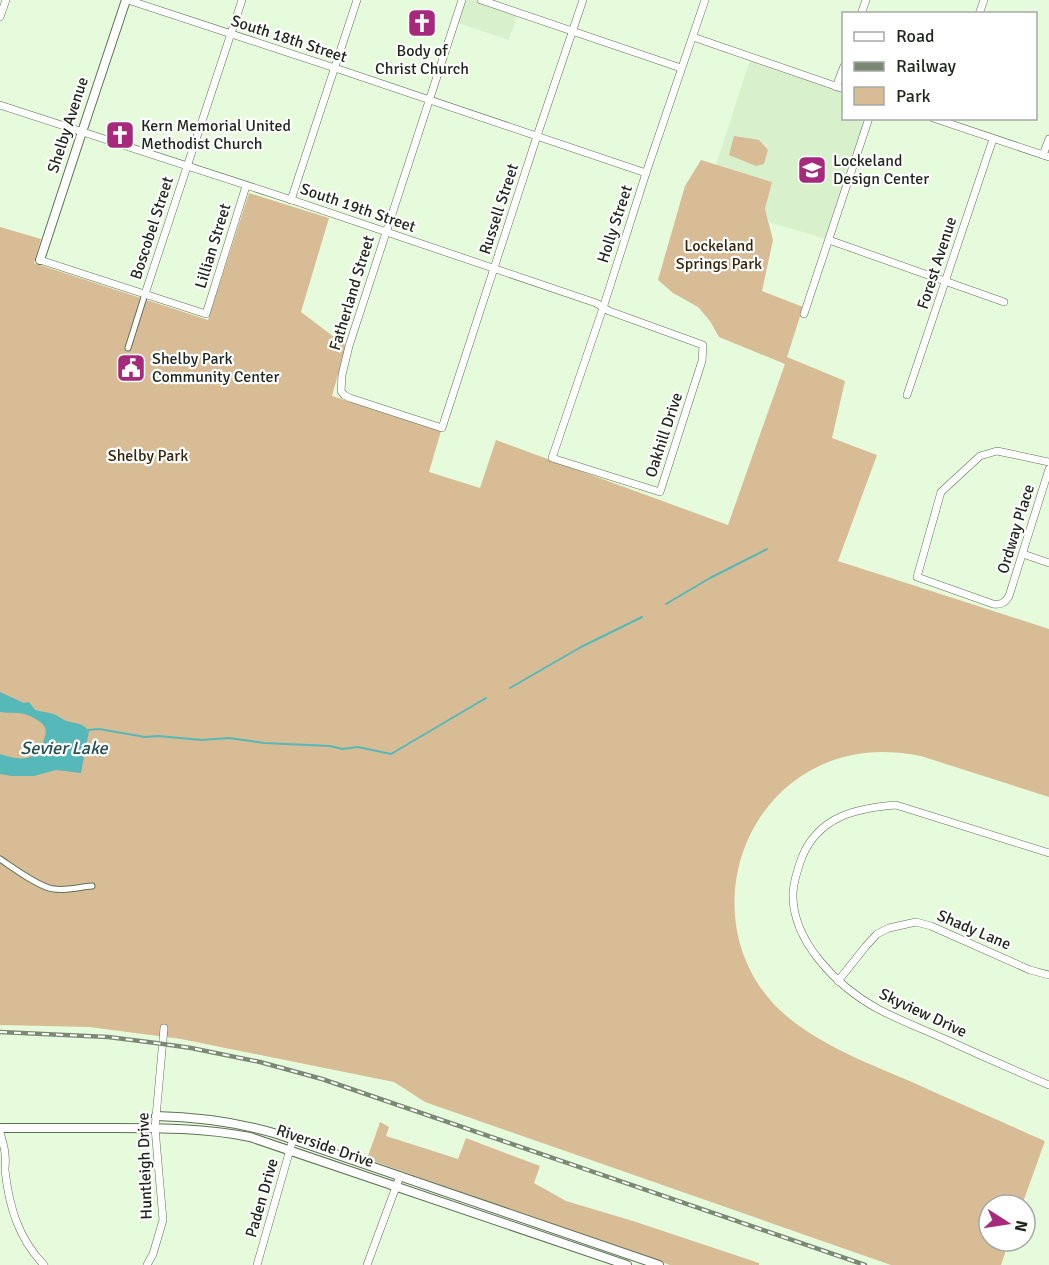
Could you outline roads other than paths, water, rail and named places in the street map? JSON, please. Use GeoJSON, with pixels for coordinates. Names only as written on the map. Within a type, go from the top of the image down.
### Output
{"type":"FeatureCollection","features":[{"type":"Feature","properties":{"kind":"street"},"geometry":{"type":"LineString","coordinates":[[0,17],[6,0]]}},
{"type":"Feature","properties":{"kind":"street","name":"South 18th Street"},"geometry":{"type":"LineString","coordinates":[[127,0],[646,173]]}},
{"type":"Feature","properties":{"kind":"street","name":"Shelby Avenue"},"geometry":{"type":"LineString","coordinates":[[40,260],[127,0]]}},
{"type":"Feature","properties":{"kind":"street","name":"Boscobel Street"},"geometry":{"type":"LineString","coordinates":[[145,294],[242,0]]}},
{"type":"Feature","properties":{"kind":"street"},"geometry":{"type":"LineString","coordinates":[[291,200],[357,0]]}},
{"type":"Feature","properties":{"kind":"street","name":"Fatherland Street"},"geometry":{"type":"LineString","coordinates":[[442,428],[348,398],[341,391],[342,375],[349,346],[462,0]]}},
{"type":"Feature","properties":{"kind":"street"},"geometry":{"type":"LineString","coordinates":[[481,0],[681,68]]}},
{"type":"Feature","properties":{"kind":"street","name":"Russell Street"},"geometry":{"type":"LineString","coordinates":[[442,428],[583,0]]}},
{"type":"Feature","properties":{"kind":"street","name":"Holly Street"},"geometry":{"type":"LineString","coordinates":[[552,458],[705,0]]}},
{"type":"Feature","properties":{"kind":"street"},"geometry":{"type":"LineString","coordinates":[[693,37],[840,88]]}},
{"type":"Feature","properties":{"kind":"street","name":"South 19th Street"},"geometry":{"type":"LineString","coordinates":[[0,105],[596,303],[609,311],[703,345]]}},
{"type":"Feature","properties":{"kind":"street"},"geometry":{"type":"LineString","coordinates":[[804,314],[867,120]]}},
{"type":"Feature","properties":{"kind":"street"},"geometry":{"type":"LineString","coordinates":[[941,120],[1046,156],[1049,139]]}},
{"type":"Feature","properties":{"kind":"street","name":"Forest Avenue"},"geometry":{"type":"LineString","coordinates":[[908,395],[993,139]]}},
{"type":"Feature","properties":{"kind":"street","name":"Lillian Street"},"geometry":{"type":"LineString","coordinates":[[145,294],[206,314],[246,186]]}},
{"type":"Feature","properties":{"kind":"street"},"geometry":{"type":"LineString","coordinates":[[829,240],[1004,302]]}},
{"type":"Feature","properties":{"kind":"street"},"geometry":{"type":"LineString","coordinates":[[40,260],[145,294],[128,348]]}},
{"type":"Feature","properties":{"kind":"street","name":"Oakhill Drive"},"geometry":{"type":"LineString","coordinates":[[552,458],[660,492],[702,361],[703,345]]}},
{"type":"Feature","properties":{"kind":"street","name":"Ordway Place"},"geometry":{"type":"LineString","coordinates":[[1049,462],[997,451],[980,456],[941,492],[917,577],[993,604],[1000,605],[1006,601],[1049,470]]}},
{"type":"Feature","properties":{"kind":"street"},"geometry":{"type":"LineString","coordinates":[[1023,554],[1049,563]]}},
{"type":"Feature","properties":{"kind":"street","name":"Skyview Drive"},"geometry":{"type":"LineString","coordinates":[[1049,853],[896,805],[873,807],[852,811],[831,821],[813,837],[796,873],[793,892],[794,910],[801,930],[816,957],[838,981],[877,1008],[1049,1085]]}},
{"type":"Feature","properties":{"kind":"street"},"geometry":{"type":"LineString","coordinates":[[0,859],[49,889],[92,886]]}},
{"type":"Feature","properties":{"kind":"street","name":"Shady Lane"},"geometry":{"type":"LineString","coordinates":[[838,981],[878,934],[889,927],[916,922],[931,926],[1030,970],[1049,975]]}},
{"type":"Feature","properties":{"kind":"street","name":"Huntleigh Drive"},"geometry":{"type":"LineString","coordinates":[[147,1265],[153,1254],[163,1220],[155,1128],[164,1028]]}},
{"type":"Feature","properties":{"kind":"street","name":"Riverside Drive"},"geometry":{"type":"LineString","coordinates":[[156,1116],[197,1118],[255,1127],[658,1265]]}},
{"type":"Feature","properties":{"kind":"street","name":"Riverside Drive"},"geometry":{"type":"LineString","coordinates":[[0,1130],[155,1128],[227,1132],[290,1150],[623,1264]]}},
{"type":"Feature","properties":{"kind":"street"},"geometry":{"type":"LineString","coordinates":[[0,1130],[11,1205],[20,1232],[44,1265]]}},
{"type":"Feature","properties":{"kind":"street","name":"Paden Drive"},"geometry":{"type":"LineString","coordinates":[[257,1265],[293,1139]]}},
{"type":"Feature","properties":{"kind":"street"},"geometry":{"type":"LineString","coordinates":[[368,1265],[400,1176]]}},
{"type":"Feature","properties":{"kind":"street"},"geometry":{"type":"LineString","coordinates":[[623,1264],[627,1254]]}},
{"type":"Feature","properties":{"kind":"water","name":"Sevier Lake"},"geometry":{"type":"Polygon","coordinates":[[[0,692],[24,703],[29,702],[35,710],[54,714],[66,721],[80,724],[89,731],[81,773],[56,770],[34,776],[0,774],[0,754],[15,758],[31,757],[40,749],[46,730],[43,724],[28,715],[0,712],[0,692]]]}},
{"type":"Feature","properties":{"kind":"waterway"},"geometry":{"type":"LineString","coordinates":[[666,604],[767,549]]}},
{"type":"Feature","properties":{"kind":"waterway"},"geometry":{"type":"LineString","coordinates":[[510,688],[581,647],[642,617]]}},
{"type":"Feature","properties":{"kind":"waterway"},"geometry":{"type":"LineString","coordinates":[[88,730],[99,729],[145,737],[202,740],[229,738],[264,743],[330,746],[342,749],[358,747],[391,754],[486,698]]}},
{"type":"Feature","properties":{"kind":"railway"},"geometry":{"type":"LineString","coordinates":[[0,1032],[108,1037],[191,1048],[260,1062],[322,1079],[865,1265]]}},
{"type":"Feature","properties":{"kind":"place","name":"Body of Christ Church"},"geometry":{"type":"Point","coordinates":[422,23]}},
{"type":"Feature","properties":{"kind":"place","name":"Kern Memorial United Methodist Church"},"geometry":{"type":"Point","coordinates":[120,135]}},
{"type":"Feature","properties":{"kind":"place","name":"Lockeland Design Center"},"geometry":{"type":"Point","coordinates":[812,170]}},
{"type":"Feature","properties":{"kind":"place","name":"Shelby Park Community Center"},"geometry":{"type":"Point","coordinates":[131,368]}},
{"type":"Feature","properties":{"kind":"park label","name":"Lockeland Springs Park"},"geometry":{"type":"Point","coordinates":[719,255]}},
{"type":"Feature","properties":{"kind":"park label","name":"Shelby Park"},"geometry":{"type":"Point","coordinates":[148,456]}}]}
